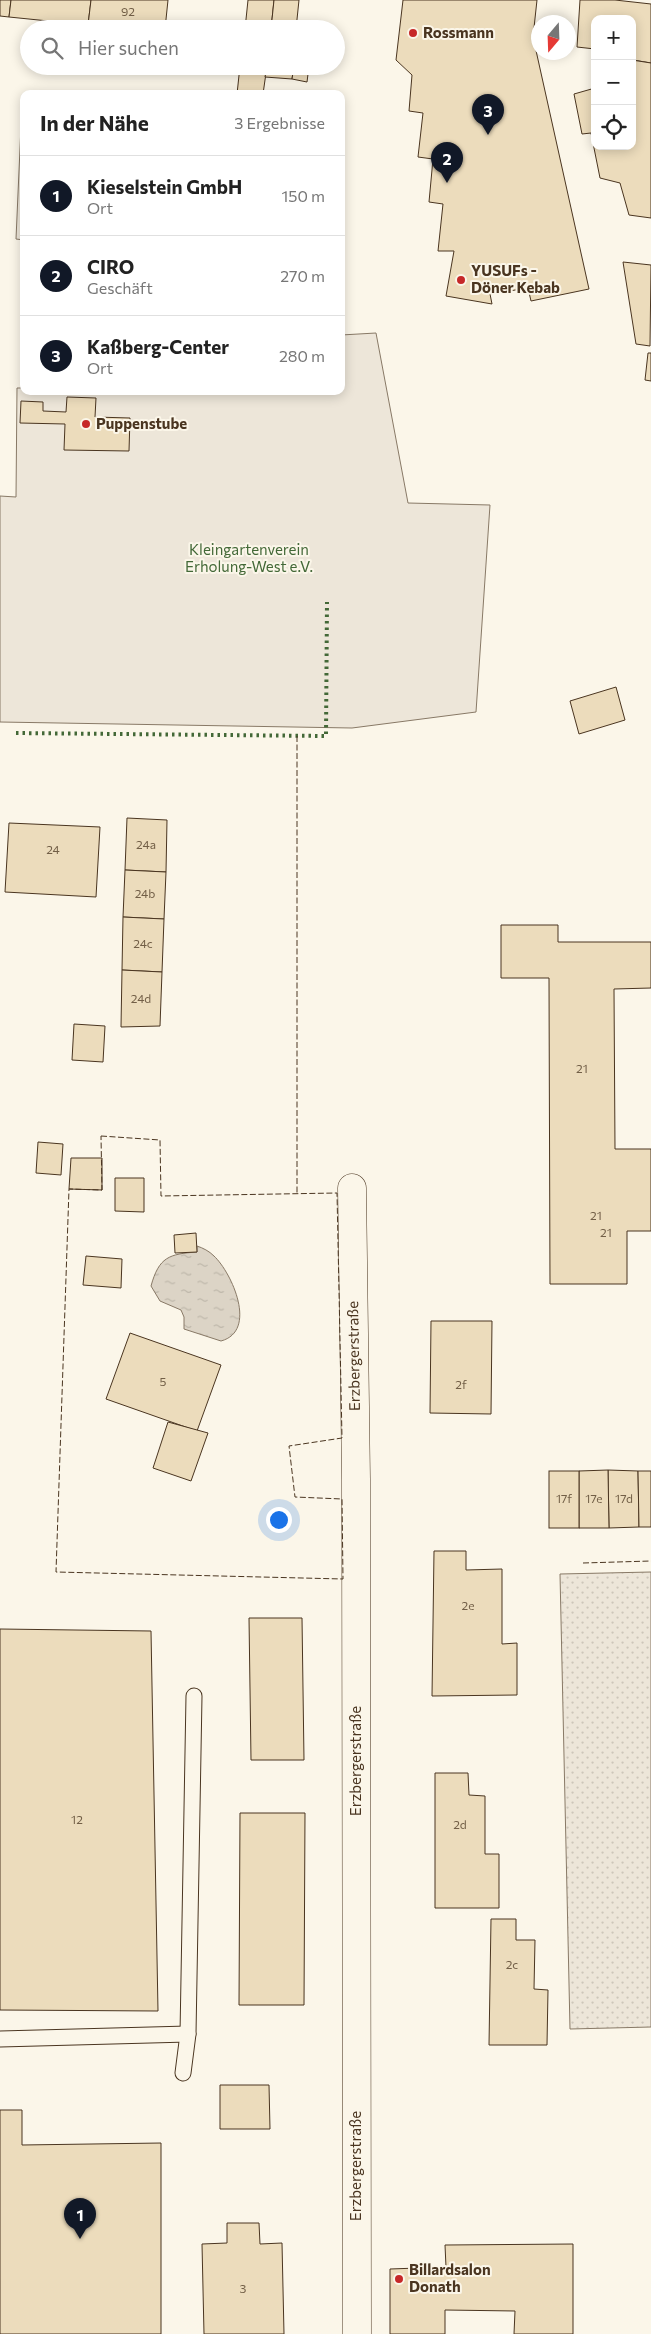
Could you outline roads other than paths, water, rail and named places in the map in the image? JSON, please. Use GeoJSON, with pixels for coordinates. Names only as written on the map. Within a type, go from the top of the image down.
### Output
{"type":"FeatureCollection","features":[{"type":"Feature","properties":{"kind":"street","name":"Erzbergerstraße"},"geometry":{"type":"LineString","coordinates":[[352,1188],[356,1499],[357,2334]]}},
{"type":"Feature","properties":{"kind":"lane"},"geometry":{"type":"LineString","coordinates":[[183,2073],[188,2034],[194,1696]]}},
{"type":"Feature","properties":{"kind":"lane"},"geometry":{"type":"LineString","coordinates":[[0,2039],[188,2034]]}},
{"type":"Feature","properties":{"kind":"water"},"geometry":{"type":"Polygon","coordinates":[[[197,1246],[214,1256],[221,1264],[234,1288],[238,1301],[240,1314],[238,1326],[232,1335],[221,1341],[184,1329],[184,1317],[181,1310],[160,1301],[151,1286],[154,1276],[166,1259],[179,1254],[197,1252],[197,1246]]]}},
{"type":"Feature","properties":{"kind":"place","name":"Rossmann"},"geometry":{"type":"Point","coordinates":[413,33]}},
{"type":"Feature","properties":{"kind":"place","name":"Kaßberg-Center"},"geometry":{"type":"Point","coordinates":[488,135]}},
{"type":"Feature","properties":{"kind":"place","name":"CIRO"},"geometry":{"type":"Point","coordinates":[447,183]}},
{"type":"Feature","properties":{"kind":"place","name":"YUSUFs - Döner Kebab"},"geometry":{"type":"Point","coordinates":[461,280]}},
{"type":"Feature","properties":{"kind":"place","name":"Puppenstube"},"geometry":{"type":"Point","coordinates":[86,424]}},
{"type":"Feature","properties":{"kind":"place","name":"Kieselstein GmbH"},"geometry":{"type":"Point","coordinates":[80,2239]}},
{"type":"Feature","properties":{"kind":"place","name":"Billardsalon Donath"},"geometry":{"type":"Point","coordinates":[399,2279]}},
{"type":"Feature","properties":{"kind":"park label","name":"Kleingartenverein Erholung-West e.V."},"geometry":{"type":"Point","coordinates":[249,558]}}]}
